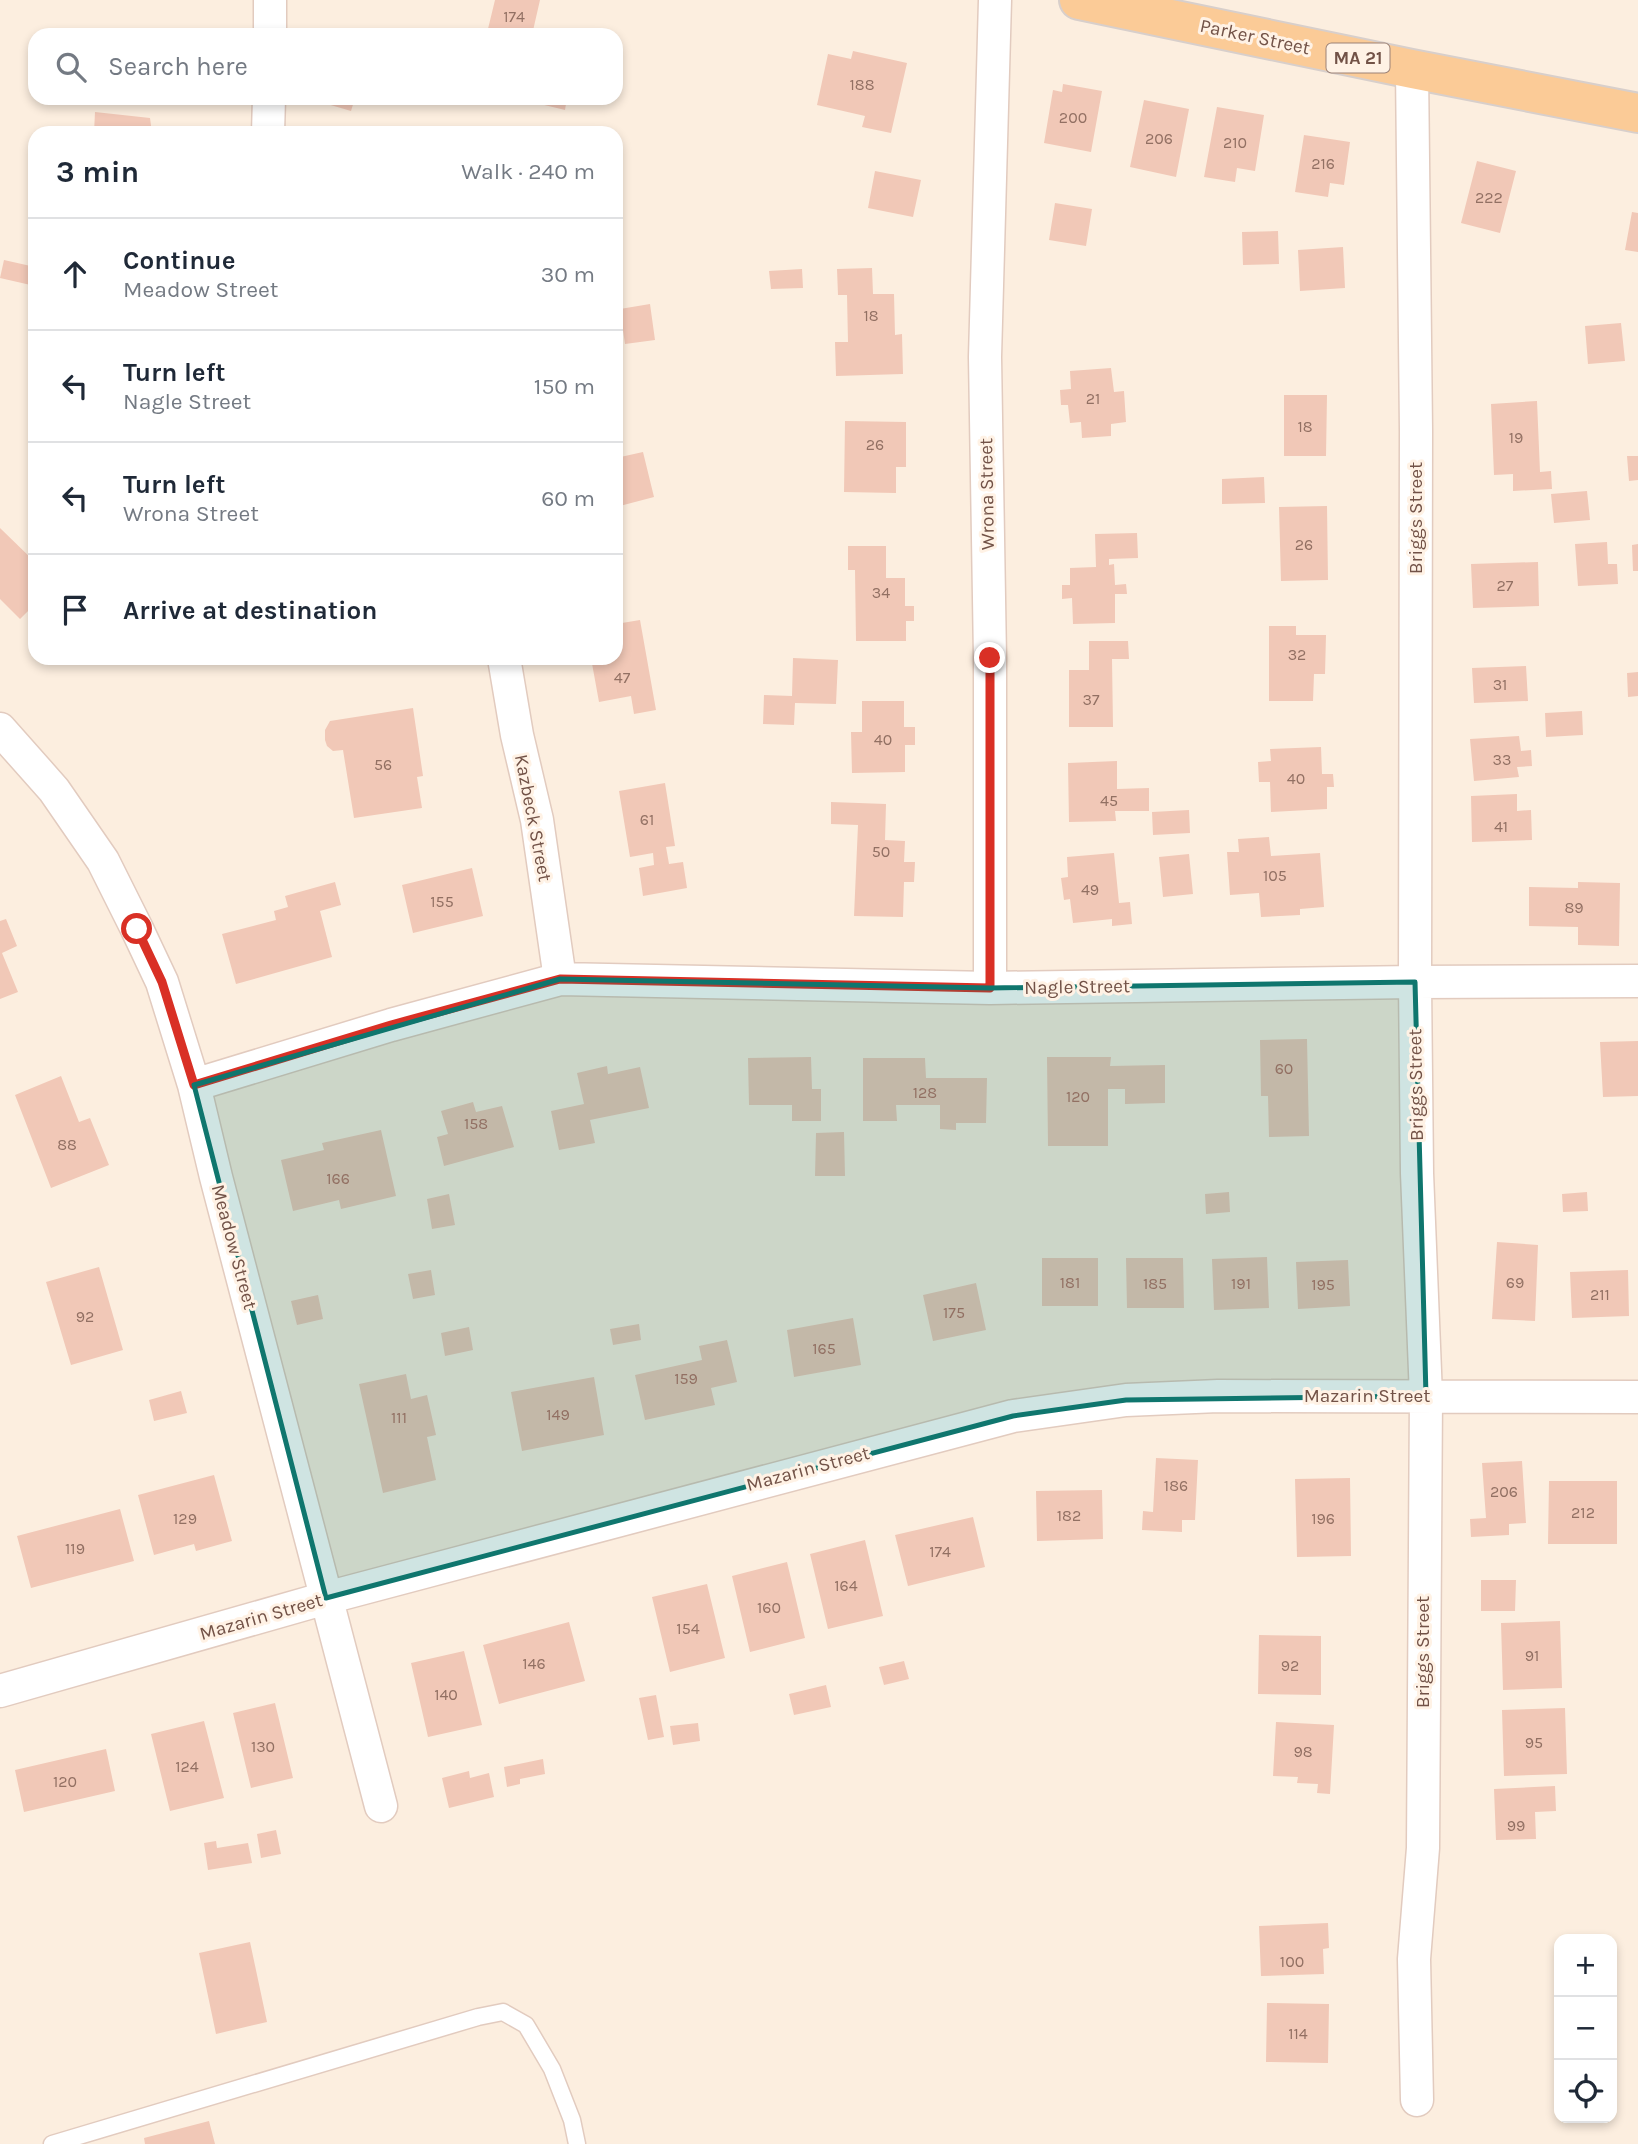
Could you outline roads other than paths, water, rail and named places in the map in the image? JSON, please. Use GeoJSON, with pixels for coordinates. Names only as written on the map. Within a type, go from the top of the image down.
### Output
{"type":"FeatureCollection","features":[{"type":"Feature","properties":{"kind":"main road","name":"Parker Street"},"geometry":{"type":"LineString","coordinates":[[1079,0],[1638,113]]}},
{"type":"Feature","properties":{"kind":"street"},"geometry":{"type":"LineString","coordinates":[[270,0],[270,28]]}},
{"type":"Feature","properties":{"kind":"street","name":"Wrona Street"},"geometry":{"type":"LineString","coordinates":[[990,988],[990,658],[985,357],[995,0]]}},
{"type":"Feature","properties":{"kind":"street","name":"Briggs Street"},"geometry":{"type":"LineString","coordinates":[[1412,69],[1416,431],[1417,1173],[1426,1396],[1423,1848],[1414,1959],[1417,2100]]}},
{"type":"Feature","properties":{"kind":"street"},"geometry":{"type":"LineString","coordinates":[[268,126],[269,105]]}},
{"type":"Feature","properties":{"kind":"street","name":"Kazbeck Street"},"geometry":{"type":"LineString","coordinates":[[505,665],[517,735],[537,820],[560,979]]}},
{"type":"Feature","properties":{"kind":"street","name":"Meadow Street"},"geometry":{"type":"LineString","coordinates":[[0,729],[54,790],[103,861],[162,982],[194,1085],[381,1806]]}},
{"type":"Feature","properties":{"kind":"street","name":"Nagle Street"},"geometry":{"type":"LineString","coordinates":[[194,1085],[391,1025],[560,979],[990,988],[1638,981]]}},
{"type":"Feature","properties":{"kind":"street","name":"Mazarin Street"},"geometry":{"type":"LineString","coordinates":[[0,1691],[326,1598],[1013,1416],[1126,1400],[1219,1396],[1638,1397]]}},
{"type":"Feature","properties":{"kind":"lane"},"geometry":{"type":"LineString","coordinates":[[52,2144],[503,2012],[526,2025],[552,2068],[572,2120],[577,2144]]}}]}
